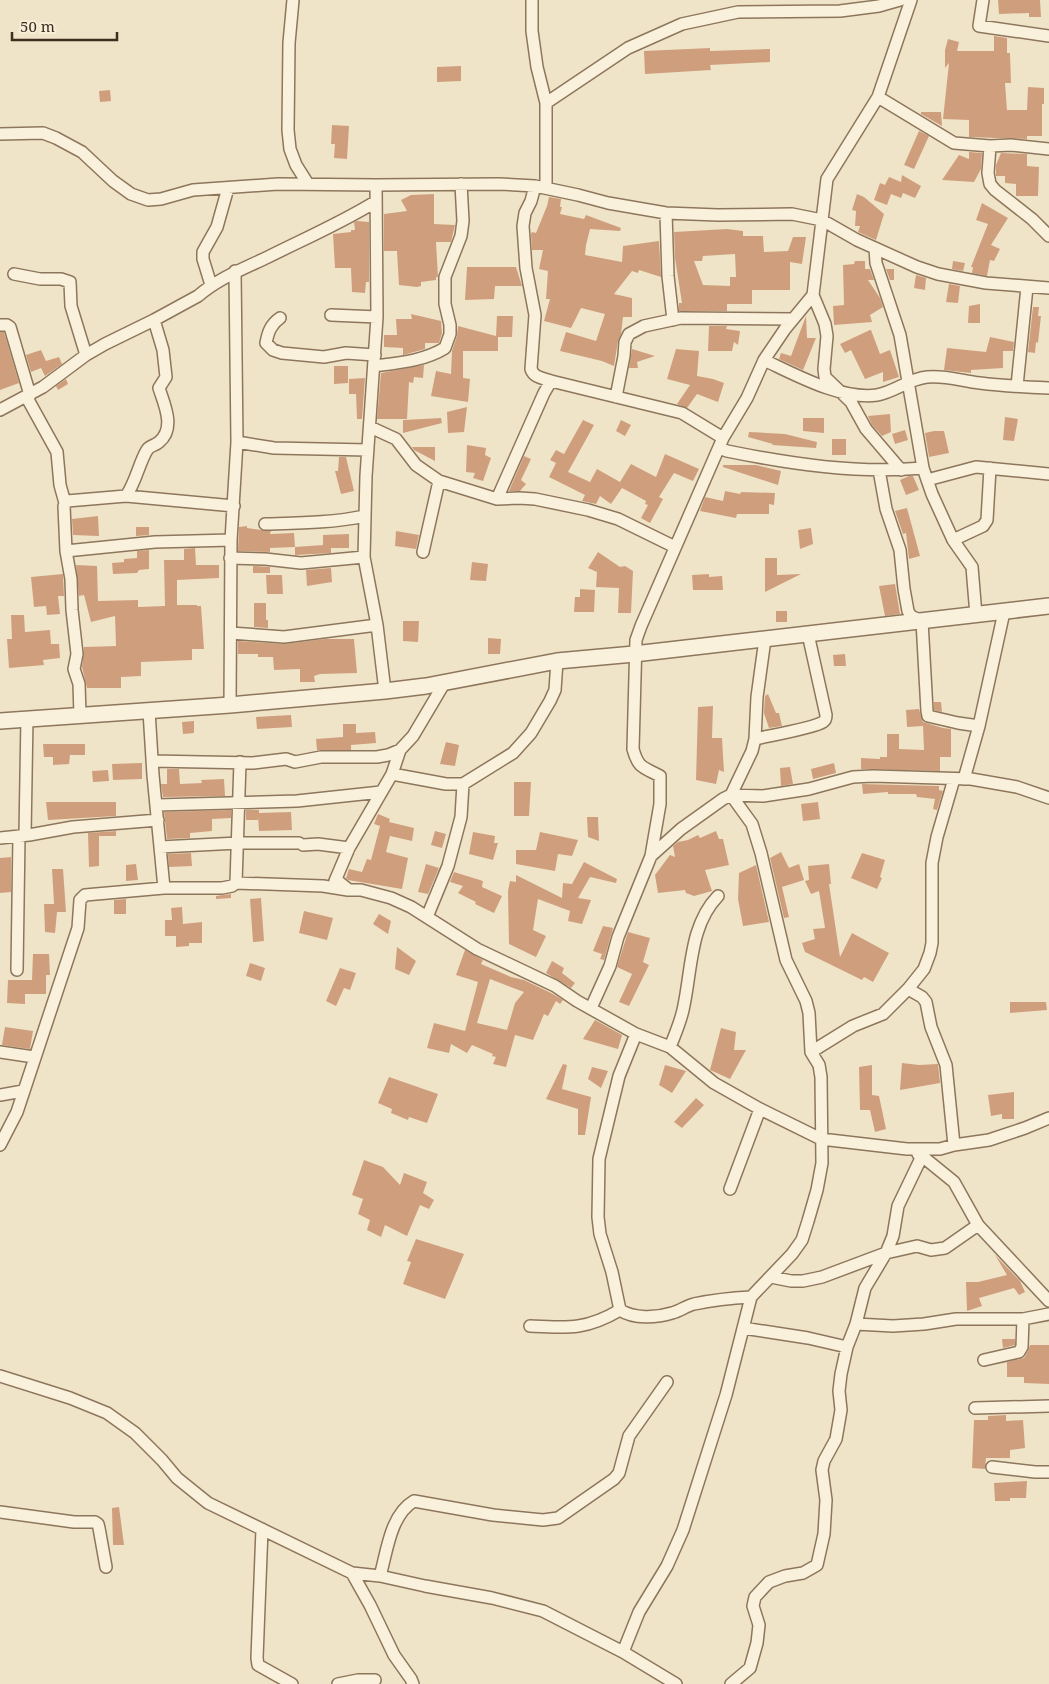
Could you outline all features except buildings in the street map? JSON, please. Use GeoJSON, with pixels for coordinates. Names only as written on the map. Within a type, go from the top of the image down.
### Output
{"type":"FeatureCollection","features":[{"type":"Feature","properties":{"kind":"street"},"geometry":{"type":"LineString","coordinates":[[293,0],[289,44],[288,130],[290,149],[296,165],[308,184]]}},
{"type":"Feature","properties":{"kind":"street"},"geometry":{"type":"LineString","coordinates":[[532,0],[533,40],[540,86],[546,103],[541,187],[531,201],[523,226],[526,268],[535,315],[531,369],[535,376],[682,413],[721,443],[727,451],[810,466],[879,470],[923,468]]}},
{"type":"Feature","properties":{"kind":"street"},"geometry":{"type":"LineString","coordinates":[[546,103],[628,48],[682,24],[738,12],[840,11],[879,6],[900,0]]}},
{"type":"Feature","properties":{"kind":"street"},"geometry":{"type":"LineString","coordinates":[[902,470],[866,429],[851,402],[825,377],[827,336],[825,324],[813,295],[827,179],[878,97],[911,0]]}},
{"type":"Feature","properties":{"kind":"street"},"geometry":{"type":"LineString","coordinates":[[983,0],[979,26],[1049,36]]}},
{"type":"Feature","properties":{"kind":"street"},"geometry":{"type":"LineString","coordinates":[[878,97],[954,143],[990,146],[1011,145],[1049,149]]}},
{"type":"Feature","properties":{"kind":"street"},"geometry":{"type":"LineString","coordinates":[[0,134],[43,134],[56,138],[82,152],[114,181],[132,194],[148,200],[161,199],[193,190],[278,184],[499,184],[541,187],[608,204],[666,212],[718,215],[792,214],[822,220],[847,235],[938,274],[965,280],[1049,288]]}},
{"type":"Feature","properties":{"kind":"street"},"geometry":{"type":"LineString","coordinates":[[990,146],[988,173],[990,184],[1032,219],[1049,236]]}},
{"type":"Feature","properties":{"kind":"street"},"geometry":{"type":"LineString","coordinates":[[280,318],[273,323],[266,343],[273,350],[282,353],[324,357],[346,353],[374,360],[406,362],[435,354],[446,348],[450,334],[450,325],[445,304],[445,277],[461,236],[463,221],[461,184]]}},
{"type":"Feature","properties":{"kind":"street"},"geometry":{"type":"LineString","coordinates":[[376,185],[377,317],[368,450],[364,557],[377,625],[385,691]]}},
{"type":"Feature","properties":{"kind":"street"},"geometry":{"type":"LineString","coordinates":[[211,285],[203,259],[203,252],[217,227],[228,188]]}},
{"type":"Feature","properties":{"kind":"street"},"geometry":{"type":"LineString","coordinates":[[0,410],[43,388],[86,355],[198,296],[211,285],[235,271],[344,221],[375,202]]}},
{"type":"Feature","properties":{"kind":"street"},"geometry":{"type":"LineString","coordinates":[[666,212],[668,276],[672,320]]}},
{"type":"Feature","properties":{"kind":"street"},"geometry":{"type":"LineString","coordinates":[[875,248],[876,263],[900,336],[923,468],[954,540],[972,566],[976,615]]}},
{"type":"Feature","properties":{"kind":"street"},"geometry":{"type":"LineString","coordinates":[[230,704],[230,558],[237,442],[235,271]]}},
{"type":"Feature","properties":{"kind":"street"},"geometry":{"type":"LineString","coordinates":[[14,274],[40,279],[62,279],[70,282],[71,306],[86,355]]}},
{"type":"Feature","properties":{"kind":"street"},"geometry":{"type":"LineString","coordinates":[[1017,386],[1027,287]]}},
{"type":"Feature","properties":{"kind":"street"},"geometry":{"type":"LineString","coordinates":[[591,1008],[610,966],[618,937],[651,856],[660,804],[660,776],[636,761],[633,749],[634,654],[636,640],[721,443],[747,398],[764,360],[792,318],[813,295]]}},
{"type":"Feature","properties":{"kind":"street"},"geometry":{"type":"LineString","coordinates":[[331,315],[377,317]]}},
{"type":"Feature","properties":{"kind":"street"},"geometry":{"type":"LineString","coordinates":[[616,397],[625,342],[629,334],[644,326],[687,318],[792,318]]}},
{"type":"Feature","properties":{"kind":"street"},"geometry":{"type":"LineString","coordinates":[[126,496],[146,451],[151,445],[159,443],[166,432],[168,419],[159,388],[166,378],[164,357],[154,320]]}},
{"type":"Feature","properties":{"kind":"street"},"geometry":{"type":"LineString","coordinates":[[0,325],[10,327],[28,395],[57,452],[60,485],[65,503],[66,551],[71,579],[77,654],[74,669],[79,684],[80,715]]}},
{"type":"Feature","properties":{"kind":"street"},"geometry":{"type":"LineString","coordinates":[[764,360],[798,376],[841,392],[864,396],[894,391],[908,383],[927,377],[1049,388]]}},
{"type":"Feature","properties":{"kind":"street"},"geometry":{"type":"LineString","coordinates":[[497,499],[544,394],[552,381]]}},
{"type":"Feature","properties":{"kind":"street"},"geometry":{"type":"LineString","coordinates":[[370,427],[396,439],[416,465],[439,481],[497,499],[535,499],[588,510],[618,519],[675,547]]}},
{"type":"Feature","properties":{"kind":"street"},"geometry":{"type":"LineString","coordinates":[[237,442],[274,448],[368,450]]}},
{"type":"Feature","properties":{"kind":"street"},"geometry":{"type":"LineString","coordinates":[[927,480],[976,467],[1049,474]]}},
{"type":"Feature","properties":{"kind":"street"},"geometry":{"type":"LineString","coordinates":[[954,540],[983,526],[987,520],[990,468]]}},
{"type":"Feature","properties":{"kind":"street"},"geometry":{"type":"LineString","coordinates":[[879,470],[886,509],[900,550],[908,611],[911,616],[922,621]]}},
{"type":"Feature","properties":{"kind":"street"},"geometry":{"type":"LineString","coordinates":[[423,552],[439,481]]}},
{"type":"Feature","properties":{"kind":"street"},"geometry":{"type":"LineString","coordinates":[[65,503],[67,501],[126,496],[234,506]]}},
{"type":"Feature","properties":{"kind":"street"},"geometry":{"type":"LineString","coordinates":[[265,524],[343,521],[365,516]]}},
{"type":"Feature","properties":{"kind":"street"},"geometry":{"type":"LineString","coordinates":[[66,551],[155,542],[231,540]]}},
{"type":"Feature","properties":{"kind":"street"},"geometry":{"type":"LineString","coordinates":[[230,558],[301,563],[364,557]]}},
{"type":"Feature","properties":{"kind":"street"},"geometry":{"type":"LineString","coordinates":[[0,721],[149,711],[385,691],[557,661],[634,654],[1049,606]]}},
{"type":"Feature","properties":{"kind":"street"},"geometry":{"type":"LineString","coordinates":[[811,1052],[853,1026],[883,1014],[908,989],[924,969],[930,953],[932,863],[937,837],[980,726],[1004,612]]}},
{"type":"Feature","properties":{"kind":"street"},"geometry":{"type":"LineString","coordinates":[[922,621],[928,716],[980,726]]}},
{"type":"Feature","properties":{"kind":"street"},"geometry":{"type":"LineString","coordinates":[[231,633],[284,637],[377,625]]}},
{"type":"Feature","properties":{"kind":"street"},"geometry":{"type":"LineString","coordinates":[[755,739],[808,727],[823,722],[825,719],[826,715],[808,634]]}},
{"type":"Feature","properties":{"kind":"street"},"geometry":{"type":"LineString","coordinates":[[731,795],[752,751],[755,739],[757,697],[765,639]]}},
{"type":"Feature","properties":{"kind":"street"},"geometry":{"type":"LineString","coordinates":[[392,774],[446,784],[463,784],[513,753],[530,733],[555,690],[557,661]]}},
{"type":"Feature","properties":{"kind":"street"},"geometry":{"type":"LineString","coordinates":[[349,890],[337,882],[349,848],[392,774],[400,750],[413,736],[445,682]]}},
{"type":"Feature","properties":{"kind":"street"},"geometry":{"type":"LineString","coordinates":[[149,711],[164,888]]}},
{"type":"Feature","properties":{"kind":"street"},"geometry":{"type":"LineString","coordinates":[[17,970],[27,718]]}},
{"type":"Feature","properties":{"kind":"street"},"geometry":{"type":"LineString","coordinates":[[152,761],[253,763],[286,759],[295,762],[321,757],[388,755],[400,750]]}},
{"type":"Feature","properties":{"kind":"street"},"geometry":{"type":"LineString","coordinates":[[236,883],[240,762]]}},
{"type":"Feature","properties":{"kind":"street"},"geometry":{"type":"LineString","coordinates":[[651,856],[681,829],[712,806],[731,795],[763,796],[809,788],[853,777],[959,779],[1017,787],[1049,798]]}},
{"type":"Feature","properties":{"kind":"street"},"geometry":{"type":"LineString","coordinates":[[427,916],[448,866],[460,817],[463,784]]}},
{"type":"Feature","properties":{"kind":"street"},"geometry":{"type":"LineString","coordinates":[[156,804],[297,801],[381,792]]}},
{"type":"Feature","properties":{"kind":"street"},"geometry":{"type":"LineString","coordinates":[[623,1652],[639,1612],[667,1566],[683,1530],[726,1395],[751,1297],[771,1277],[802,1240],[817,1190],[822,1163],[821,1077],[819,1064],[811,1052],[809,1013],[806,1001],[786,960],[761,853],[752,824],[731,795]]}},
{"type":"Feature","properties":{"kind":"street"},"geometry":{"type":"LineString","coordinates":[[0,838],[22,836],[73,826],[113,825],[158,820]]}},
{"type":"Feature","properties":{"kind":"street"},"geometry":{"type":"LineString","coordinates":[[160,847],[238,843],[318,844],[349,848]]}},
{"type":"Feature","properties":{"kind":"street"},"geometry":{"type":"LineString","coordinates":[[0,1145],[17,1112],[78,928],[80,900],[85,895],[164,888],[222,888],[236,883],[322,886],[361,890],[391,898],[427,916],[477,949],[555,986],[636,1034],[670,1047],[714,1083],[760,1109],[821,1139],[907,1149],[940,1149],[989,1140],[1049,1118]]}},
{"type":"Feature","properties":{"kind":"street"},"geometry":{"type":"LineString","coordinates":[[670,1047],[683,1010],[694,944],[700,923],[710,904],[718,896]]}},
{"type":"Feature","properties":{"kind":"street"},"geometry":{"type":"LineString","coordinates":[[908,989],[922,997],[926,1002],[931,1027],[946,1065],[954,1145]]}},
{"type":"Feature","properties":{"kind":"street"},"geometry":{"type":"LineString","coordinates":[[636,1034],[619,1076],[599,1159],[598,1217],[600,1234],[612,1272],[620,1310],[627,1314],[660,1315],[673,1313],[691,1305],[710,1301],[751,1297]]}},
{"type":"Feature","properties":{"kind":"street"},"geometry":{"type":"LineString","coordinates":[[0,1052],[34,1057]]}},
{"type":"Feature","properties":{"kind":"street"},"geometry":{"type":"LineString","coordinates":[[0,1095],[23,1091]]}},
{"type":"Feature","properties":{"kind":"street"},"geometry":{"type":"LineString","coordinates":[[730,1189],[760,1109]]}},
{"type":"Feature","properties":{"kind":"street"},"geometry":{"type":"LineString","coordinates":[[907,1149],[922,1156],[954,1182],[978,1225],[1049,1301]]}},
{"type":"Feature","properties":{"kind":"street"},"geometry":{"type":"LineString","coordinates":[[731,1684],[750,1668],[757,1643],[759,1626],[753,1606],[755,1597],[768,1582],[802,1573],[817,1565],[824,1534],[826,1500],[822,1470],[824,1461],[836,1439],[841,1410],[839,1391],[841,1374],[847,1347],[856,1324],[864,1288],[886,1253],[893,1236],[898,1206],[922,1156]]}},
{"type":"Feature","properties":{"kind":"street"},"geometry":{"type":"LineString","coordinates":[[771,1277],[791,1281],[822,1278],[886,1253],[917,1246],[931,1250],[945,1248],[978,1225]]}},
{"type":"Feature","properties":{"kind":"street"},"geometry":{"type":"LineString","coordinates":[[530,1326],[569,1328],[602,1321],[620,1310]]}},
{"type":"Feature","properties":{"kind":"street"},"geometry":{"type":"LineString","coordinates":[[856,1324],[893,1326],[956,1320],[1023,1318],[1049,1314]]}},
{"type":"Feature","properties":{"kind":"street"},"geometry":{"type":"LineString","coordinates":[[984,1360],[1019,1352],[1022,1347],[1023,1318]]}},
{"type":"Feature","properties":{"kind":"street"},"geometry":{"type":"LineString","coordinates":[[743,1328],[808,1338],[847,1347]]}},
{"type":"Feature","properties":{"kind":"street"},"geometry":{"type":"LineString","coordinates":[[0,1376],[70,1398],[107,1413],[135,1433],[177,1478],[208,1503],[243,1522],[262,1529],[352,1573],[380,1576],[492,1598],[543,1611],[570,1623],[592,1638],[623,1652],[676,1684]]}},
{"type":"Feature","properties":{"kind":"street"},"geometry":{"type":"LineString","coordinates":[[380,1576],[393,1530],[400,1513],[405,1506],[414,1501],[493,1516],[543,1520],[558,1518],[614,1479],[619,1473],[630,1436],[667,1382]]}},
{"type":"Feature","properties":{"kind":"street"},"geometry":{"type":"LineString","coordinates":[[975,1408],[1049,1406]]}},
{"type":"Feature","properties":{"kind":"street"},"geometry":{"type":"LineString","coordinates":[[992,1468],[1049,1472]]}},
{"type":"Feature","properties":{"kind":"street"},"geometry":{"type":"LineString","coordinates":[[0,1512],[74,1522],[95,1522],[99,1528],[106,1568]]}},
{"type":"Feature","properties":{"kind":"street"},"geometry":{"type":"LineString","coordinates":[[262,1529],[258,1665],[292,1684]]}},
{"type":"Feature","properties":{"kind":"street"},"geometry":{"type":"LineString","coordinates":[[352,1573],[394,1655],[412,1679],[413,1684]]}},
{"type":"Feature","properties":{"kind":"street"},"geometry":{"type":"LineString","coordinates":[[338,1684],[358,1680],[374,1680]]}}]}
